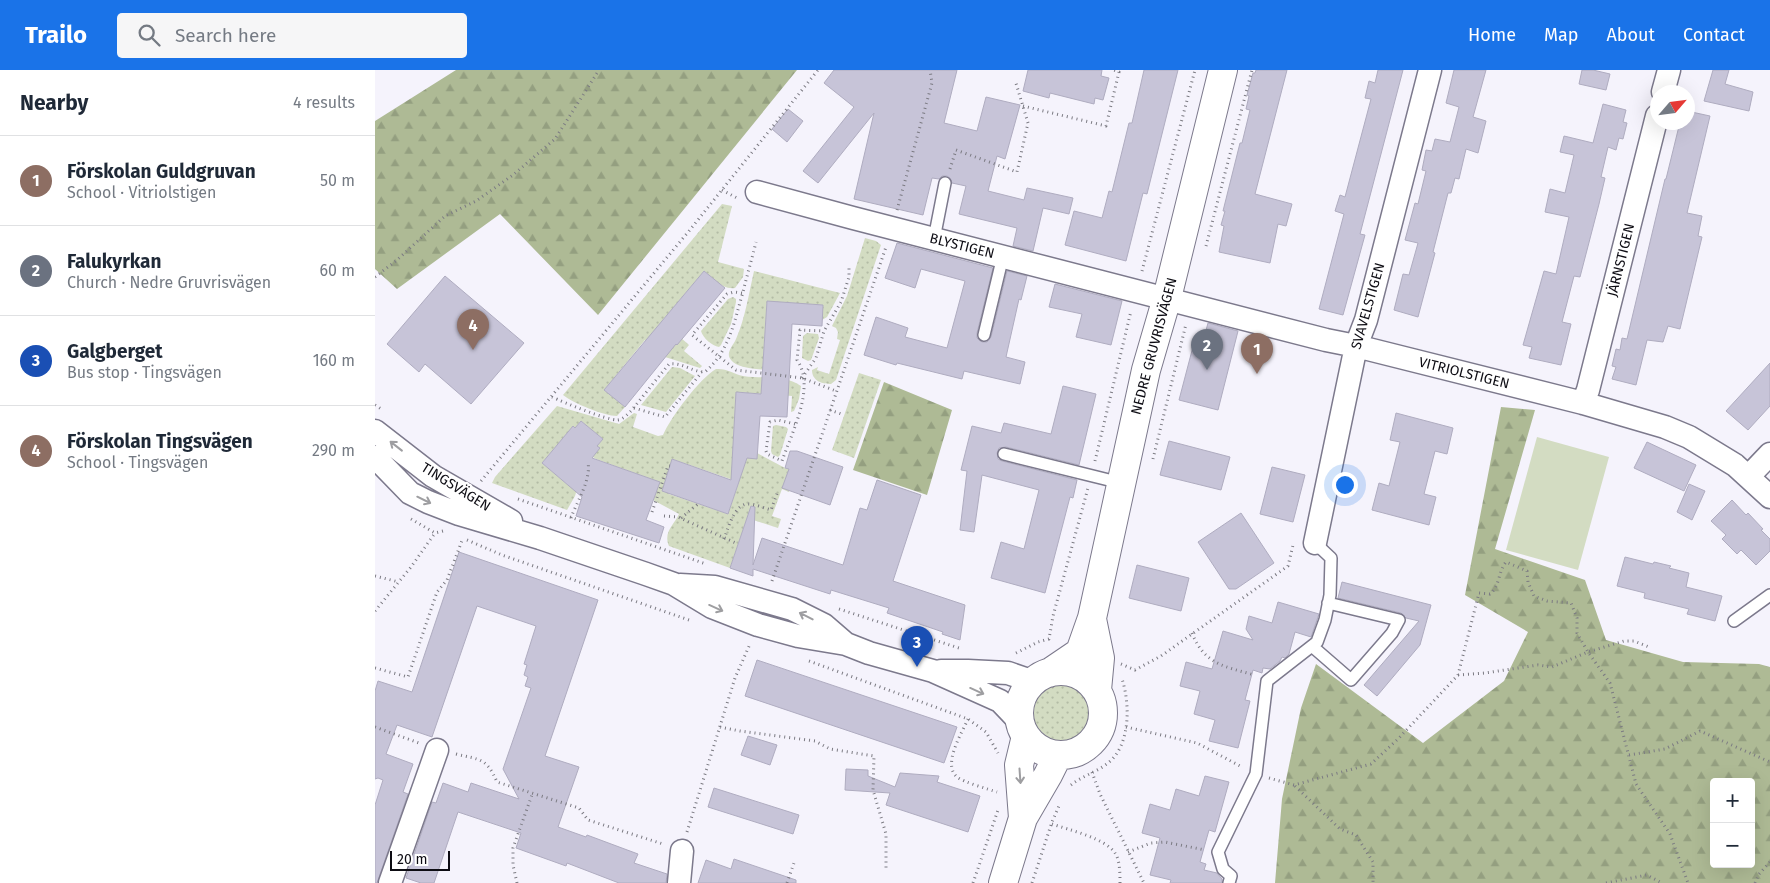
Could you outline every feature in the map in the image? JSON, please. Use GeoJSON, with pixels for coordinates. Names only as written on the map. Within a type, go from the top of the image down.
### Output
{"type":"FeatureCollection","features":[{"type":"Feature","properties":{"kind":"street","name":"SVAVELSTIGEN"},"geometry":{"type":"LineString","coordinates":[[1315,543],[1356,346],[1365,320],[1429,70]]}},
{"type":"Feature","properties":{"kind":"street"},"geometry":{"type":"LineString","coordinates":[[1665,85],[1669,70]]}},
{"type":"Feature","properties":{"kind":"street","name":"NEDRE GRUVRISVÄGEN"},"geometry":{"type":"LineString","coordinates":[[1041,677],[1080,652],[1092,618],[1146,370],[1167,298],[1222,72]]}},
{"type":"Feature","properties":{"kind":"street","name":"JÄRNSTIGEN"},"geometry":{"type":"LineString","coordinates":[[1583,403],[1588,390],[1653,130]]}},
{"type":"Feature","properties":{"kind":"street","name":"BLYSTIGEN"},"geometry":{"type":"LineString","coordinates":[[757,192],[1167,298]]}},
{"type":"Feature","properties":{"kind":"street","name":"VITRIOLSTIGEN"},"geometry":{"type":"LineString","coordinates":[[1167,298],[1326,340],[1583,403],[1665,427],[1689,437],[1735,465],[1770,497]]}},
{"type":"Feature","properties":{"kind":"street","name":"TINGSVÄGEN"},"geometry":{"type":"LineString","coordinates":[[382,423],[465,506]]}},
{"type":"Feature","properties":{"kind":"street"},"geometry":{"type":"LineString","coordinates":[[1749,476],[1770,454]]}},
{"type":"Feature","properties":{"kind":"street","name":"TINGSVÄGEN"},"geometry":{"type":"LineString","coordinates":[[375,457],[410,493],[465,506],[540,538],[674,584],[712,607],[758,625],[798,636],[845,644],[869,653],[933,671],[1000,701],[1024,729]]}},
{"type":"Feature","properties":{"kind":"street","name":"TINGSVÄGEN"},"geometry":{"type":"LineString","coordinates":[[674,584],[715,587],[792,608],[824,625],[845,644]]}},
{"type":"Feature","properties":{"kind":"street","name":"NEDRE GRUVRISVÄGEN"},"geometry":{"type":"LineString","coordinates":[[1092,618],[1100,658],[1097,690]]}},
{"type":"Feature","properties":{"kind":"street","name":"TINGSVÄGEN"},"geometry":{"type":"LineString","coordinates":[[933,671],[1008,673],[1041,677]]}},
{"type":"Feature","properties":{"kind":"street"},"geometry":{"type":"LineString","coordinates":[[1023,818],[1019,765],[1024,729],[1020,705],[1028,688],[1041,677],[1060,671],[1071,672],[1081,676],[1097,690],[1103,706],[1099,731],[1095,738],[1075,753],[1058,755],[1043,750],[1037,746],[1024,729]]}},
{"type":"Feature","properties":{"kind":"street"},"geometry":{"type":"LineString","coordinates":[[390,883],[437,750]]}},
{"type":"Feature","properties":{"kind":"street"},"geometry":{"type":"LineString","coordinates":[[1003,883],[1023,818],[1049,775],[1058,755]]}},
{"type":"Feature","properties":{"kind":"street"},"geometry":{"type":"LineString","coordinates":[[679,883],[682,850]]}},
{"type":"Feature","properties":{"kind":"lane"},"geometry":{"type":"LineString","coordinates":[[934,239],[945,183]]}},
{"type":"Feature","properties":{"kind":"lane"},"geometry":{"type":"LineString","coordinates":[[984,335],[1003,256]]}},
{"type":"Feature","properties":{"kind":"lane"},"geometry":{"type":"LineString","coordinates":[[1004,454],[1121,483]]}},
{"type":"Feature","properties":{"kind":"lane"},"geometry":{"type":"LineString","coordinates":[[1229,883],[1231,876],[1223,869],[1218,852],[1256,774],[1267,681],[1317,642],[1328,603],[1331,558],[1315,543]]}},
{"type":"Feature","properties":{"kind":"lane"},"geometry":{"type":"LineString","coordinates":[[1734,621],[1770,595]]}},
{"type":"Feature","properties":{"kind":"lane"},"geometry":{"type":"LineString","coordinates":[[1313,646],[1351,680],[1392,633],[1399,620],[1328,603]]}},
{"type":"Feature","properties":{"kind":"path"},"geometry":{"type":"LineString","coordinates":[[375,277],[397,260],[445,216],[476,201],[491,191],[555,139],[599,70]]}},
{"type":"Feature","properties":{"kind":"path"},"geometry":{"type":"LineString","coordinates":[[767,600],[892,228],[932,83],[930,70]]}},
{"type":"Feature","properties":{"kind":"path"},"geometry":{"type":"LineString","coordinates":[[1023,106],[1106,126],[1119,72],[1114,70]]}},
{"type":"Feature","properties":{"kind":"path"},"geometry":{"type":"LineString","coordinates":[[1140,280],[1195,70]]}},
{"type":"Feature","properties":{"kind":"path"},"geometry":{"type":"LineString","coordinates":[[1205,250],[1253,70]]}},
{"type":"Feature","properties":{"kind":"path"},"geometry":{"type":"LineString","coordinates":[[690,620],[502,554],[463,538],[450,530],[489,470],[689,231],[816,71]]}},
{"type":"Feature","properties":{"kind":"path"},"geometry":{"type":"LineString","coordinates":[[945,183],[956,150],[1017,172],[1027,123],[1015,80]]}},
{"type":"Feature","properties":{"kind":"path"},"geometry":{"type":"LineString","coordinates":[[552,397],[567,404],[616,420],[625,416],[634,408],[669,364],[677,364],[705,372],[719,357],[727,344],[756,242]]}},
{"type":"Feature","properties":{"kind":"path"},"geometry":{"type":"LineString","coordinates":[[802,378],[816,358],[824,331],[841,302],[848,282],[849,265]]}},
{"type":"Feature","properties":{"kind":"path"},"geometry":{"type":"LineString","coordinates":[[742,294],[734,292],[727,294],[692,335],[736,370],[802,378],[837,391]]}},
{"type":"Feature","properties":{"kind":"path"},"geometry":{"type":"LineString","coordinates":[[1013,655],[1038,642],[1049,639],[1053,616],[1091,476],[1132,309]]}},
{"type":"Feature","properties":{"kind":"path"},"geometry":{"type":"LineString","coordinates":[[1152,465],[1187,322]]}},
{"type":"Feature","properties":{"kind":"path"},"geometry":{"type":"LineString","coordinates":[[795,424],[778,420],[770,422],[767,454],[782,461],[795,424],[805,392],[800,365],[797,360],[800,330],[824,331]]}},
{"type":"Feature","properties":{"kind":"path"},"geometry":{"type":"LineString","coordinates":[[634,408],[665,417],[701,372]]}},
{"type":"Feature","properties":{"kind":"path"},"geometry":{"type":"LineString","coordinates":[[375,405],[382,423]]}},
{"type":"Feature","properties":{"kind":"path"},"geometry":{"type":"LineString","coordinates":[[830,410],[844,415]]}},
{"type":"Feature","properties":{"kind":"path"},"geometry":{"type":"LineString","coordinates":[[571,518],[589,468],[588,462]]}},
{"type":"Feature","properties":{"kind":"path"},"geometry":{"type":"LineString","coordinates":[[652,512],[665,473],[668,466],[670,466]]}},
{"type":"Feature","properties":{"kind":"path"},"geometry":{"type":"LineString","coordinates":[[724,539],[739,507],[748,504],[771,510],[778,491]]}},
{"type":"Feature","properties":{"kind":"path"},"geometry":{"type":"LineString","coordinates":[[510,496],[715,567]]}},
{"type":"Feature","properties":{"kind":"path"},"geometry":{"type":"LineString","coordinates":[[681,518],[698,504]]}},
{"type":"Feature","properties":{"kind":"path"},"geometry":{"type":"LineString","coordinates":[[663,516],[681,518],[738,544]]}},
{"type":"Feature","properties":{"kind":"path"},"geometry":{"type":"LineString","coordinates":[[375,611],[399,582],[435,532]]}},
{"type":"Feature","properties":{"kind":"path"},"geometry":{"type":"LineString","coordinates":[[375,668],[408,677],[437,592],[447,580],[463,538]]}},
{"type":"Feature","properties":{"kind":"path"},"geometry":{"type":"LineString","coordinates":[[1119,668],[1115,661],[1135,670],[1161,656],[1288,566],[1296,538],[1315,543]]}},
{"type":"Feature","properties":{"kind":"path"},"geometry":{"type":"LineString","coordinates":[[1294,785],[1371,764],[1399,739],[1458,674],[1479,593],[1490,594],[1494,590],[1501,569],[1506,562],[1527,571],[1528,582],[1534,596],[1547,601],[1571,603],[1577,618],[1577,633],[1610,683],[1636,784],[1669,834],[1688,883]]}},
{"type":"Feature","properties":{"kind":"path"},"geometry":{"type":"LineString","coordinates":[[375,576],[399,582]]}},
{"type":"Feature","properties":{"kind":"path"},"geometry":{"type":"LineString","coordinates":[[831,606],[968,651]]}},
{"type":"Feature","properties":{"kind":"path"},"geometry":{"type":"LineString","coordinates":[[375,727],[437,750],[484,761],[491,769],[497,782],[579,808],[588,820],[682,850],[735,678],[758,625]]}},
{"type":"Feature","properties":{"kind":"path"},"geometry":{"type":"LineString","coordinates":[[1192,633],[1201,651],[1217,664],[1267,681]]}},
{"type":"Feature","properties":{"kind":"path"},"geometry":{"type":"LineString","coordinates":[[1458,674],[1485,673],[1538,665],[1552,667],[1588,652],[1624,642],[1634,641],[1649,647]]}},
{"type":"Feature","properties":{"kind":"path"},"geometry":{"type":"LineString","coordinates":[[808,660],[968,718],[986,732],[1001,760]]}},
{"type":"Feature","properties":{"kind":"path"},"geometry":{"type":"LineString","coordinates":[[1068,789],[1072,784],[1109,762],[1121,746],[1128,712],[1127,692],[1121,676]]}},
{"type":"Feature","properties":{"kind":"path"},"geometry":{"type":"LineString","coordinates":[[968,718],[952,755],[951,767],[953,772],[962,780],[1001,794]]}},
{"type":"Feature","properties":{"kind":"path"},"geometry":{"type":"LineString","coordinates":[[720,726],[740,731],[815,742],[830,749],[875,756],[873,790],[886,834],[886,868]]}},
{"type":"Feature","properties":{"kind":"path"},"geometry":{"type":"LineString","coordinates":[[1126,727],[1197,743],[1256,774],[1294,785],[1339,830],[1356,835],[1373,862],[1373,883]]}},
{"type":"Feature","properties":{"kind":"path"},"geometry":{"type":"LineString","coordinates":[[1629,755],[1665,749],[1700,731],[1770,762]]}},
{"type":"Feature","properties":{"kind":"path"},"geometry":{"type":"LineString","coordinates":[[1092,772],[1100,794],[1144,883]]}},
{"type":"Feature","properties":{"kind":"path"},"geometry":{"type":"LineString","coordinates":[[517,883],[513,865],[513,848],[533,792]]}},
{"type":"Feature","properties":{"kind":"path"},"geometry":{"type":"LineString","coordinates":[[973,883],[1001,801]]}},
{"type":"Feature","properties":{"kind":"path"},"geometry":{"type":"LineString","coordinates":[[1032,883],[1060,804]]}},
{"type":"Feature","properties":{"kind":"path"},"geometry":{"type":"LineString","coordinates":[[1052,824],[1108,845],[1116,854],[1120,883]]}},
{"type":"Feature","properties":{"kind":"path"},"geometry":{"type":"LineString","coordinates":[[1129,852],[1151,843],[1165,842],[1218,852]]}},
{"type":"Feature","properties":{"kind":"path"},"geometry":{"type":"LineString","coordinates":[[787,883],[795,860]]}},
{"type":"Feature","properties":{"kind":"path"},"geometry":{"type":"LineString","coordinates":[[1755,883],[1759,874],[1770,862]]}},
{"type":"Feature","properties":{"kind":"path"},"geometry":{"type":"LineString","coordinates":[[1606,883],[1647,875],[1662,883]]}},
{"type":"Feature","properties":{"kind":"green space"},"geometry":{"type":"Polygon","coordinates":[[[456,70],[797,70],[598,315],[500,214],[397,289],[375,269],[375,121],[456,70]]]}},
{"type":"Feature","properties":{"kind":"green space"},"geometry":{"type":"Polygon","coordinates":[[[722,204],[732,206],[718,262],[744,269],[743,277],[735,288],[730,288],[718,283],[704,271],[662,321],[689,345],[684,351],[702,366],[700,368],[665,357],[645,340],[604,390],[625,407],[617,416],[604,414],[574,402],[563,395],[722,204]]]}},
{"type":"Feature","properties":{"kind":"green space"},"geometry":{"type":"Polygon","coordinates":[[[865,238],[876,241],[881,245],[836,380],[831,384],[824,383],[814,377],[812,370],[818,367],[817,370],[829,374],[840,340],[837,339],[838,332],[836,328],[832,326],[847,296],[865,238]]]}},
{"type":"Feature","properties":{"kind":"green space"},"geometry":{"type":"Polygon","coordinates":[[[754,271],[840,293],[827,317],[822,320],[823,305],[767,302],[763,366],[787,370],[749,368],[735,364],[729,357],[729,352],[742,323],[754,271]]]}},
{"type":"Feature","properties":{"kind":"green space"},"geometry":{"type":"Polygon","coordinates":[[[733,297],[736,299],[736,302],[731,324],[719,347],[706,339],[701,331],[728,299],[733,297]]]}},
{"type":"Feature","properties":{"kind":"green space"},"geometry":{"type":"Polygon","coordinates":[[[807,333],[818,334],[819,338],[811,360],[808,361],[802,358],[803,336],[807,333]]]}},
{"type":"Feature","properties":{"kind":"green space"},"geometry":{"type":"Polygon","coordinates":[[[672,367],[680,368],[695,376],[666,412],[641,405],[672,367]]]}},
{"type":"Feature","properties":{"kind":"green space"},"geometry":{"type":"Polygon","coordinates":[[[716,369],[723,369],[743,376],[787,380],[801,386],[799,399],[794,411],[791,412],[792,396],[736,392],[757,459],[757,453],[785,468],[797,472],[789,492],[782,489],[772,516],[781,519],[778,528],[747,518],[730,568],[669,546],[668,533],[679,514],[653,500],[659,482],[593,457],[597,446],[603,439],[581,421],[575,428],[573,426],[542,463],[568,485],[583,469],[575,496],[567,510],[492,483],[495,477],[557,406],[619,424],[634,413],[637,414],[633,427],[658,436],[663,435],[672,418],[709,374],[716,369]],[[672,459],[669,494],[728,514],[739,482],[672,459]]]}},
{"type":"Feature","properties":{"kind":"green space"},"geometry":{"type":"Polygon","coordinates":[[[859,373],[881,380],[854,458],[832,450],[859,373]]]}},
{"type":"Feature","properties":{"kind":"green space"},"geometry":{"type":"Polygon","coordinates":[[[884,382],[952,410],[927,495],[853,470],[884,382]]]}},
{"type":"Feature","properties":{"kind":"green space"},"geometry":{"type":"Polygon","coordinates":[[[1501,407],[1535,410],[1495,549],[1585,580],[1606,640],[1683,662],[1759,664],[1770,667],[1770,883],[1275,883],[1282,799],[1301,708],[1316,664],[1423,743],[1504,681],[1528,632],[1465,595],[1501,407]]]}},
{"type":"Feature","properties":{"kind":"green space"},"geometry":{"type":"Polygon","coordinates":[[[776,425],[788,429],[778,457],[772,454],[771,451],[773,426],[776,425]]]}},
{"type":"Feature","properties":{"kind":"green space"},"geometry":{"type":"Polygon","coordinates":[[[1537,437],[1609,457],[1578,570],[1506,550],[1537,437]]]}},
{"type":"Feature","properties":{"kind":"green space"},"geometry":{"type":"Polygon","coordinates":[[[1061,682],[1078,687],[1086,695],[1091,712],[1086,729],[1078,737],[1061,742],[1044,737],[1036,729],[1031,712],[1036,695],[1044,687],[1061,682]]]}},
{"type":"Feature","properties":{"kind":"building"},"geometry":{"type":"Polygon","coordinates":[[[834,70],[957,70],[944,123],[977,131],[986,97],[1020,105],[1005,159],[997,156],[988,191],[1024,200],[1027,188],[1073,198],[1069,214],[1043,208],[1033,251],[1013,246],[1017,228],[959,214],[966,186],[952,183],[947,176],[942,176],[939,179],[932,178],[923,215],[854,199],[874,113],[818,183],[803,171],[854,107],[824,83],[834,70]]]}},
{"type":"Feature","properties":{"kind":"building"},"geometry":{"type":"Polygon","coordinates":[[[1028,70],[1102,70],[1101,76],[1109,78],[1103,100],[1095,98],[1094,104],[1050,93],[1049,98],[1023,91],[1028,70]]]}},
{"type":"Feature","properties":{"kind":"building"},"geometry":{"type":"Polygon","coordinates":[[[1144,70],[1178,70],[1147,194],[1143,193],[1126,261],[1065,245],[1074,211],[1102,218],[1109,191],[1112,192],[1129,123],[1132,123],[1144,70]]]}},
{"type":"Feature","properties":{"kind":"building"},"geometry":{"type":"Polygon","coordinates":[[[1256,70],[1287,70],[1255,194],[1292,204],[1286,226],[1278,224],[1270,263],[1219,252],[1224,226],[1221,225],[1225,211],[1223,211],[1250,110],[1246,109],[1249,96],[1247,95],[1253,73],[1256,70]]]}},
{"type":"Feature","properties":{"kind":"building"},"geometry":{"type":"Polygon","coordinates":[[[1378,70],[1403,70],[1360,234],[1365,235],[1343,315],[1319,309],[1344,214],[1335,211],[1340,195],[1345,197],[1371,99],[1365,98],[1369,81],[1375,83],[1378,70]]]}},
{"type":"Feature","properties":{"kind":"building"},"geometry":{"type":"Polygon","coordinates":[[[1454,70],[1486,70],[1473,117],[1486,121],[1478,153],[1466,149],[1459,179],[1455,178],[1451,193],[1448,193],[1418,317],[1394,310],[1403,274],[1409,275],[1418,243],[1405,240],[1415,203],[1418,204],[1426,171],[1422,170],[1426,150],[1432,151],[1435,139],[1450,142],[1459,107],[1446,103],[1454,70]]]}},
{"type":"Feature","properties":{"kind":"building"},"geometry":{"type":"Polygon","coordinates":[[[1582,70],[1593,70],[1610,74],[1606,90],[1579,84],[1582,70]]]}},
{"type":"Feature","properties":{"kind":"building"},"geometry":{"type":"Polygon","coordinates":[[[1713,70],[1729,70],[1725,84],[1753,92],[1749,111],[1704,101],[1713,70]]]}},
{"type":"Feature","properties":{"kind":"building"},"geometry":{"type":"Polygon","coordinates":[[[1603,104],[1626,110],[1623,122],[1627,123],[1623,139],[1619,138],[1616,150],[1608,147],[1601,177],[1605,178],[1580,277],[1574,276],[1562,322],[1571,324],[1561,365],[1529,358],[1532,347],[1523,345],[1544,271],[1556,274],[1569,217],[1545,212],[1550,189],[1565,193],[1574,155],[1560,152],[1564,136],[1593,143],[1603,104]]]}},
{"type":"Feature","properties":{"kind":"building"},"geometry":{"type":"Polygon","coordinates":[[[788,109],[803,121],[787,142],[772,129],[788,109]]]}},
{"type":"Feature","properties":{"kind":"building"},"geometry":{"type":"Polygon","coordinates":[[[1695,113],[1710,116],[1687,213],[1702,216],[1698,236],[1702,237],[1680,329],[1668,326],[1663,342],[1647,340],[1636,385],[1612,379],[1616,367],[1612,366],[1616,349],[1620,350],[1622,338],[1627,339],[1678,130],[1695,130],[1695,113]]]}},
{"type":"Feature","properties":{"kind":"building"},"geometry":{"type":"Polygon","coordinates":[[[897,243],[993,268],[977,333],[977,338],[982,342],[987,342],[991,337],[1007,271],[1027,276],[1021,300],[1019,299],[1006,357],[1025,362],[1020,384],[964,371],[962,379],[897,363],[896,365],[864,355],[876,317],[908,328],[905,337],[947,348],[965,281],[921,269],[915,288],[885,278],[897,243]]]}},
{"type":"Feature","properties":{"kind":"building"},"geometry":{"type":"Polygon","coordinates":[[[704,271],[725,288],[625,407],[604,390],[704,271]]]}},
{"type":"Feature","properties":{"kind":"building"},"geometry":{"type":"Polygon","coordinates":[[[445,276],[524,343],[471,404],[425,364],[419,372],[387,344],[445,276]]]}},
{"type":"Feature","properties":{"kind":"building"},"geometry":{"type":"Polygon","coordinates":[[[1055,284],[1122,301],[1111,345],[1076,337],[1082,314],[1049,307],[1055,284]]]}},
{"type":"Feature","properties":{"kind":"building"},"geometry":{"type":"Polygon","coordinates":[[[767,301],[823,305],[822,326],[792,324],[787,417],[760,416],[757,459],[747,458],[728,514],[662,491],[672,459],[731,480],[736,392],[761,394],[767,301]]]}},
{"type":"Feature","properties":{"kind":"building"},"geometry":{"type":"Polygon","coordinates":[[[1208,323],[1238,331],[1218,410],[1179,400],[1195,339],[1203,341],[1208,323]]]}},
{"type":"Feature","properties":{"kind":"building"},"geometry":{"type":"Polygon","coordinates":[[[1770,363],[1770,406],[1748,430],[1726,411],[1770,363]]]}},
{"type":"Feature","properties":{"kind":"building"},"geometry":{"type":"Polygon","coordinates":[[[1063,386],[1096,394],[1079,465],[1006,447],[999,448],[997,453],[998,459],[1002,461],[1077,480],[1073,498],[1070,497],[1045,593],[991,578],[1001,542],[1024,549],[1039,490],[982,475],[974,532],[960,530],[967,471],[961,470],[972,426],[1001,433],[1004,423],[1051,434],[1063,386]]]}},
{"type":"Feature","properties":{"kind":"building"},"geometry":{"type":"Polygon","coordinates":[[[1396,413],[1453,428],[1447,454],[1435,451],[1424,494],[1436,497],[1429,525],[1372,510],[1379,483],[1389,486],[1400,442],[1390,440],[1396,413]]]}},
{"type":"Feature","properties":{"kind":"building"},"geometry":{"type":"Polygon","coordinates":[[[581,421],[603,439],[597,446],[600,448],[592,458],[660,482],[646,520],[664,527],[659,543],[576,516],[582,497],[542,463],[573,426],[575,428],[581,421]]]}},
{"type":"Feature","properties":{"kind":"building"},"geometry":{"type":"Polygon","coordinates":[[[1169,441],[1230,457],[1221,490],[1160,475],[1169,441]]]}},
{"type":"Feature","properties":{"kind":"building"},"geometry":{"type":"Polygon","coordinates":[[[1647,442],[1696,465],[1684,491],[1634,468],[1647,442]]]}},
{"type":"Feature","properties":{"kind":"building"},"geometry":{"type":"Polygon","coordinates":[[[790,451],[797,451],[843,467],[830,505],[782,488],[789,469],[785,468],[790,451]]]}},
{"type":"Feature","properties":{"kind":"building"},"geometry":{"type":"Polygon","coordinates":[[[1272,467],[1305,475],[1293,522],[1260,514],[1272,467]]]}},
{"type":"Feature","properties":{"kind":"building"},"geometry":{"type":"Polygon","coordinates":[[[877,480],[921,495],[893,581],[965,605],[960,640],[942,634],[943,632],[887,613],[889,608],[831,590],[830,594],[753,569],[753,576],[730,568],[751,506],[755,507],[753,565],[762,538],[843,565],[860,508],[867,510],[877,480]]]}},
{"type":"Feature","properties":{"kind":"building"},"geometry":{"type":"Polygon","coordinates":[[[1689,484],[1705,491],[1692,520],[1677,512],[1689,484]]]}},
{"type":"Feature","properties":{"kind":"building"},"geometry":{"type":"Polygon","coordinates":[[[1732,500],[1746,515],[1748,513],[1770,539],[1770,551],[1756,565],[1741,550],[1737,554],[1722,539],[1726,535],[1711,521],[1732,500]]]}},
{"type":"Feature","properties":{"kind":"building"},"geometry":{"type":"Polygon","coordinates":[[[1241,513],[1274,563],[1236,589],[1229,589],[1198,542],[1241,513]]]}},
{"type":"Feature","properties":{"kind":"building"},"geometry":{"type":"Polygon","coordinates":[[[459,552],[598,600],[545,756],[579,767],[558,827],[586,837],[587,835],[638,854],[634,863],[667,874],[666,883],[619,883],[567,863],[566,866],[516,848],[521,833],[458,812],[434,883],[421,883],[406,878],[432,802],[436,803],[443,783],[468,792],[471,783],[519,799],[503,769],[531,688],[525,686],[528,677],[524,675],[527,665],[524,664],[536,626],[477,606],[432,737],[397,725],[386,754],[413,764],[403,792],[408,794],[377,883],[375,883],[375,805],[383,780],[375,779],[375,691],[378,681],[412,692],[459,552]]]}},
{"type":"Feature","properties":{"kind":"building"},"geometry":{"type":"Polygon","coordinates":[[[1625,557],[1671,566],[1669,568],[1689,573],[1686,587],[1722,596],[1715,621],[1687,614],[1689,609],[1644,598],[1645,593],[1617,586],[1625,557]]]}},
{"type":"Feature","properties":{"kind":"building"},"geometry":{"type":"Polygon","coordinates":[[[1137,565],[1189,578],[1181,611],[1129,598],[1137,565]]]}},
{"type":"Feature","properties":{"kind":"building"},"geometry":{"type":"Polygon","coordinates":[[[1342,582],[1431,605],[1420,645],[1377,696],[1364,685],[1419,621],[1406,618],[1401,613],[1338,598],[1342,582]]]}},
{"type":"Feature","properties":{"kind":"building"},"geometry":{"type":"Polygon","coordinates":[[[1278,602],[1319,614],[1311,637],[1295,632],[1289,654],[1285,658],[1282,657],[1270,669],[1263,668],[1262,673],[1253,670],[1245,700],[1250,701],[1238,748],[1209,741],[1215,720],[1194,714],[1200,691],[1180,686],[1186,662],[1212,669],[1223,631],[1253,640],[1246,629],[1249,616],[1272,623],[1278,602]]]}},
{"type":"Feature","properties":{"kind":"building"},"geometry":{"type":"Polygon","coordinates":[[[757,660],[957,727],[944,763],[745,696],[757,660]]]}},
{"type":"Feature","properties":{"kind":"building"},"geometry":{"type":"Polygon","coordinates":[[[748,736],[777,745],[770,765],[741,755],[748,736]]]}},
{"type":"Feature","properties":{"kind":"building"},"geometry":{"type":"Polygon","coordinates":[[[846,769],[868,770],[868,776],[895,787],[900,773],[939,776],[937,782],[980,796],[968,832],[886,805],[890,793],[845,790],[846,769]]]}},
{"type":"Feature","properties":{"kind":"building"},"geometry":{"type":"Polygon","coordinates":[[[1205,776],[1229,782],[1215,832],[1209,830],[1200,862],[1206,864],[1204,870],[1217,873],[1222,879],[1222,883],[1170,883],[1171,880],[1150,875],[1160,838],[1142,833],[1150,804],[1170,810],[1176,789],[1199,796],[1205,776]]]}},
{"type":"Feature","properties":{"kind":"building"},"geometry":{"type":"Polygon","coordinates":[[[714,788],[799,815],[793,834],[708,807],[714,788]]]}},
{"type":"Feature","properties":{"kind":"building"},"geometry":{"type":"Polygon","coordinates":[[[734,859],[796,880],[796,883],[698,883],[706,860],[731,869],[734,859]]]}},
{"type":"Feature","properties":{"kind":"place","name":"Förskolan Tingsvägen"},"geometry":{"type":"Point","coordinates":[473,350]}},
{"type":"Feature","properties":{"kind":"place","name":"Falukyrkan"},"geometry":{"type":"Point","coordinates":[1207,370]}},
{"type":"Feature","properties":{"kind":"place","name":"Förskolan Guldgruvan"},"geometry":{"type":"Point","coordinates":[1257,374]}},
{"type":"Feature","properties":{"kind":"place","name":"Galgberget"},"geometry":{"type":"Point","coordinates":[917,667]}}]}
